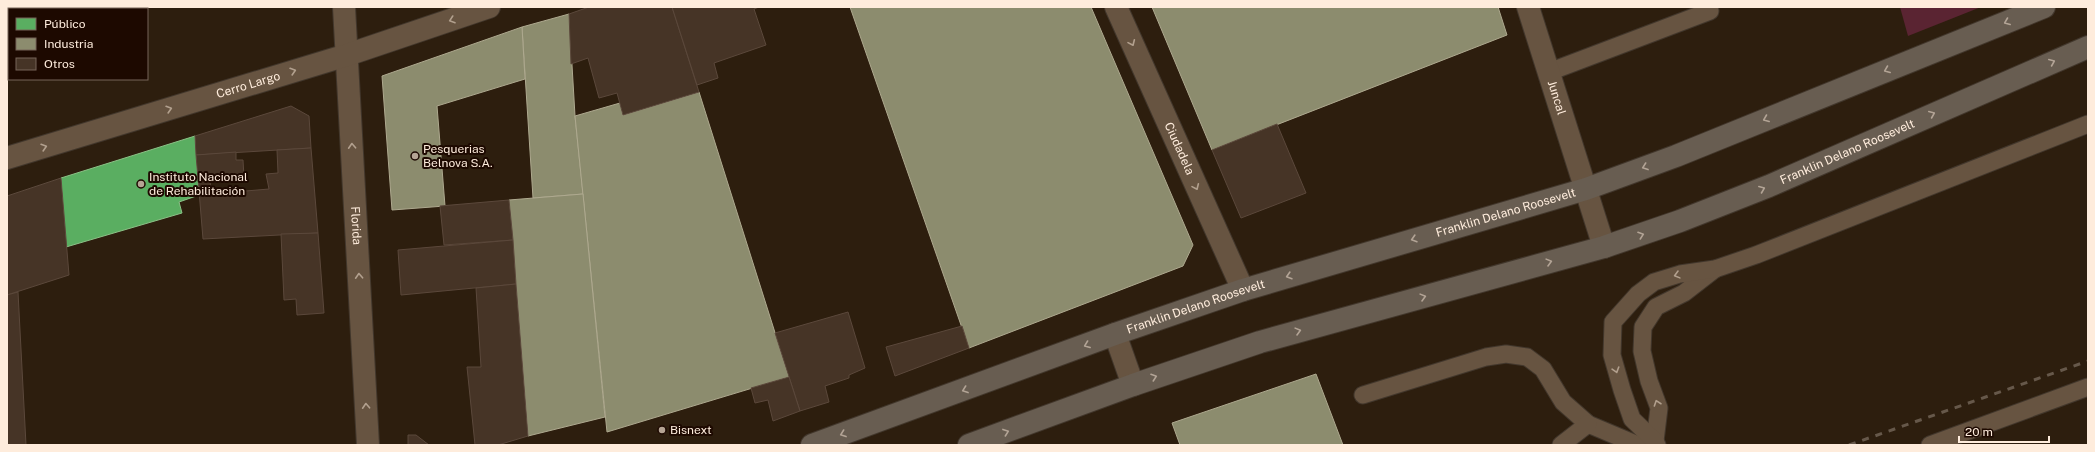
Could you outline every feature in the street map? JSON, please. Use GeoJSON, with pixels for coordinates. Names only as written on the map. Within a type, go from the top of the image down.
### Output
{"type":"FeatureCollection","features":[{"type":"Feature","properties":{"kind":"main road","name":"Franklin Delano Roosevelt"},"geometry":{"type":"LineString","coordinates":[[812,445],[1115,334],[1243,290],[1586,188],[1676,156],[2044,7]]}},
{"type":"Feature","properties":{"kind":"main road","name":"Franklin Delano Roosevelt"},"geometry":{"type":"LineString","coordinates":[[969,445],[1133,385],[1260,342],[1604,247],[1680,221],[1769,186],[2088,47]]}},
{"type":"Feature","properties":{"kind":"street","name":"Florida"},"geometry":{"type":"LineString","coordinates":[[344,7],[368,445]]}},
{"type":"Feature","properties":{"kind":"street","name":"Cerro Largo"},"geometry":{"type":"LineString","coordinates":[[7,158],[347,55],[489,7]]}},
{"type":"Feature","properties":{"kind":"street","name":"Ciudadela"},"geometry":{"type":"LineString","coordinates":[[1116,7],[1243,290]]}},
{"type":"Feature","properties":{"kind":"street","name":"Juncal"},"geometry":{"type":"LineString","coordinates":[[1528,7],[1586,188]]}},
{"type":"Feature","properties":{"kind":"street","name":"Franklin Delano Roosevelt"},"geometry":{"type":"LineString","coordinates":[[1586,188],[1604,247]]}},
{"type":"Feature","properties":{"kind":"street"},"geometry":{"type":"LineString","coordinates":[[1115,334],[1133,385]]}},
{"type":"Feature","properties":{"kind":"lane"},"geometry":{"type":"LineString","coordinates":[[1549,72],[1713,8]]}},
{"type":"Feature","properties":{"kind":"lane"},"geometry":{"type":"LineString","coordinates":[[1656,443],[1632,418],[1612,356],[1614,322],[1638,294],[1654,282],[1680,274],[1715,269],[1756,255],[2088,124]]}},
{"type":"Feature","properties":{"kind":"lane"},"geometry":{"type":"LineString","coordinates":[[1656,443],[1660,408],[1649,381],[1642,351],[1643,327],[1656,307],[1684,293],[1715,269]]}},
{"type":"Feature","properties":{"kind":"lane"},"geometry":{"type":"LineString","coordinates":[[1364,395],[1486,357],[1506,354],[1526,356],[1543,369],[1563,402],[1588,424],[1638,445]]}},
{"type":"Feature","properties":{"kind":"lane"},"geometry":{"type":"LineString","coordinates":[[1930,445],[2088,387]]}},
{"type":"Feature","properties":{"kind":"lane"},"geometry":{"type":"LineString","coordinates":[[1561,445],[1588,424]]}},
{"type":"Feature","properties":{"kind":"shaded area"},"geometry":{"type":"Polygon","coordinates":[[[1900,7],[1981,7],[1908,36],[1900,7]]]}},
{"type":"Feature","properties":{"kind":"building: Público"},"geometry":{"type":"Polygon","coordinates":[[[195,136],[199,195],[179,202],[182,213],[66,247],[61,178],[195,136]]]}},
{"type":"Feature","properties":{"kind":"building: Industria"},"geometry":{"type":"Polygon","coordinates":[[[850,7],[1091,7],[1193,245],[1183,266],[969,348],[850,7]]]}},
{"type":"Feature","properties":{"kind":"building: Industria"},"geometry":{"type":"Polygon","coordinates":[[[1152,7],[1498,7],[1507,35],[1212,150],[1152,7]]]}},
{"type":"Feature","properties":{"kind":"building: Industria"},"geometry":{"type":"Polygon","coordinates":[[[569,14],[575,116],[583,194],[533,198],[522,27],[569,14]]]}},
{"type":"Feature","properties":{"kind":"building: Industria","name":"Pesquerias Belnova S.A."},"geometry":{"type":"Polygon","coordinates":[[[522,27],[525,79],[437,106],[445,206],[392,210],[382,76],[522,27]]]}},
{"type":"Feature","properties":{"kind":"building: Industria"},"geometry":{"type":"Polygon","coordinates":[[[699,92],[789,377],[607,432],[575,116],[620,103],[623,115],[699,92]]]}},
{"type":"Feature","properties":{"kind":"building: Industria"},"geometry":{"type":"Polygon","coordinates":[[[583,194],[605,417],[528,436],[509,200],[583,194]]]}},
{"type":"Feature","properties":{"kind":"building: Industria"},"geometry":{"type":"Polygon","coordinates":[[[1316,374],[1343,445],[1180,445],[1172,423],[1316,374]]]}},
{"type":"Feature","properties":{"kind":"building: Otros"},"geometry":{"type":"Polygon","coordinates":[[[589,7],[672,7],[699,92],[623,115],[617,93],[599,98],[588,58],[571,64],[569,14],[589,7]]]}},
{"type":"Feature","properties":{"kind":"building: Otros"},"geometry":{"type":"Polygon","coordinates":[[[672,7],[759,7],[754,9],[766,45],[714,63],[718,78],[697,85],[672,7]]]}},
{"type":"Feature","properties":{"kind":"building: Otros"},"geometry":{"type":"Polygon","coordinates":[[[291,106],[309,116],[311,148],[196,155],[195,136],[291,106]]]}},
{"type":"Feature","properties":{"kind":"building: Otros"},"geometry":{"type":"Polygon","coordinates":[[[1277,124],[1306,193],[1241,218],[1212,150],[1277,124]]]}},
{"type":"Feature","properties":{"kind":"building: Otros"},"geometry":{"type":"Polygon","coordinates":[[[311,148],[318,233],[203,239],[196,155],[236,152],[236,160],[243,160],[244,177],[210,179],[211,194],[269,189],[266,174],[278,173],[277,150],[311,148]]]}},
{"type":"Feature","properties":{"kind":"building: Otros"},"geometry":{"type":"Polygon","coordinates":[[[61,178],[69,275],[7,295],[7,196],[61,178]]]}},
{"type":"Feature","properties":{"kind":"building: Otros"},"geometry":{"type":"Polygon","coordinates":[[[509,200],[513,240],[444,245],[440,206],[509,200]]]}},
{"type":"Feature","properties":{"kind":"building: Otros"},"geometry":{"type":"Polygon","coordinates":[[[318,233],[324,313],[297,315],[296,299],[284,300],[281,234],[318,233]]]}},
{"type":"Feature","properties":{"kind":"building: Otros"},"geometry":{"type":"Polygon","coordinates":[[[513,240],[516,284],[401,295],[398,250],[513,240]]]}},
{"type":"Feature","properties":{"kind":"building: Otros"},"geometry":{"type":"Polygon","coordinates":[[[516,284],[528,436],[498,445],[475,445],[467,367],[481,367],[476,288],[516,284]]]}},
{"type":"Feature","properties":{"kind":"building: Otros"},"geometry":{"type":"Polygon","coordinates":[[[18,292],[26,445],[7,445],[7,295],[18,292]]]}},
{"type":"Feature","properties":{"kind":"building: Otros"},"geometry":{"type":"Polygon","coordinates":[[[848,312],[865,368],[849,375],[849,378],[825,386],[829,402],[800,411],[775,333],[848,312]]]}},
{"type":"Feature","properties":{"kind":"building: Otros"},"geometry":{"type":"Polygon","coordinates":[[[962,326],[969,348],[895,376],[886,347],[962,326]]]}},
{"type":"Feature","properties":{"kind":"building: Otros"},"geometry":{"type":"Polygon","coordinates":[[[789,377],[800,411],[773,421],[768,400],[755,403],[751,388],[789,377]]]}},
{"type":"Feature","properties":{"kind":"building: Otros"},"geometry":{"type":"Polygon","coordinates":[[[408,435],[416,435],[429,445],[408,445],[408,435]]]}},
{"type":"Feature","properties":{"kind":"railway"},"geometry":{"type":"LineString","coordinates":[[1849,445],[2088,361]]}},
{"type":"Feature","properties":{"kind":"place","name":"Pesquerias Belnova S.A."},"geometry":{"type":"Point","coordinates":[415,156]}},
{"type":"Feature","properties":{"kind":"place","name":"Instituto Nacional de Rehabilitación"},"geometry":{"type":"Point","coordinates":[141,184]}},
{"type":"Feature","properties":{"kind":"place","name":"Bisnext"},"geometry":{"type":"Point","coordinates":[662,430]}}]}
